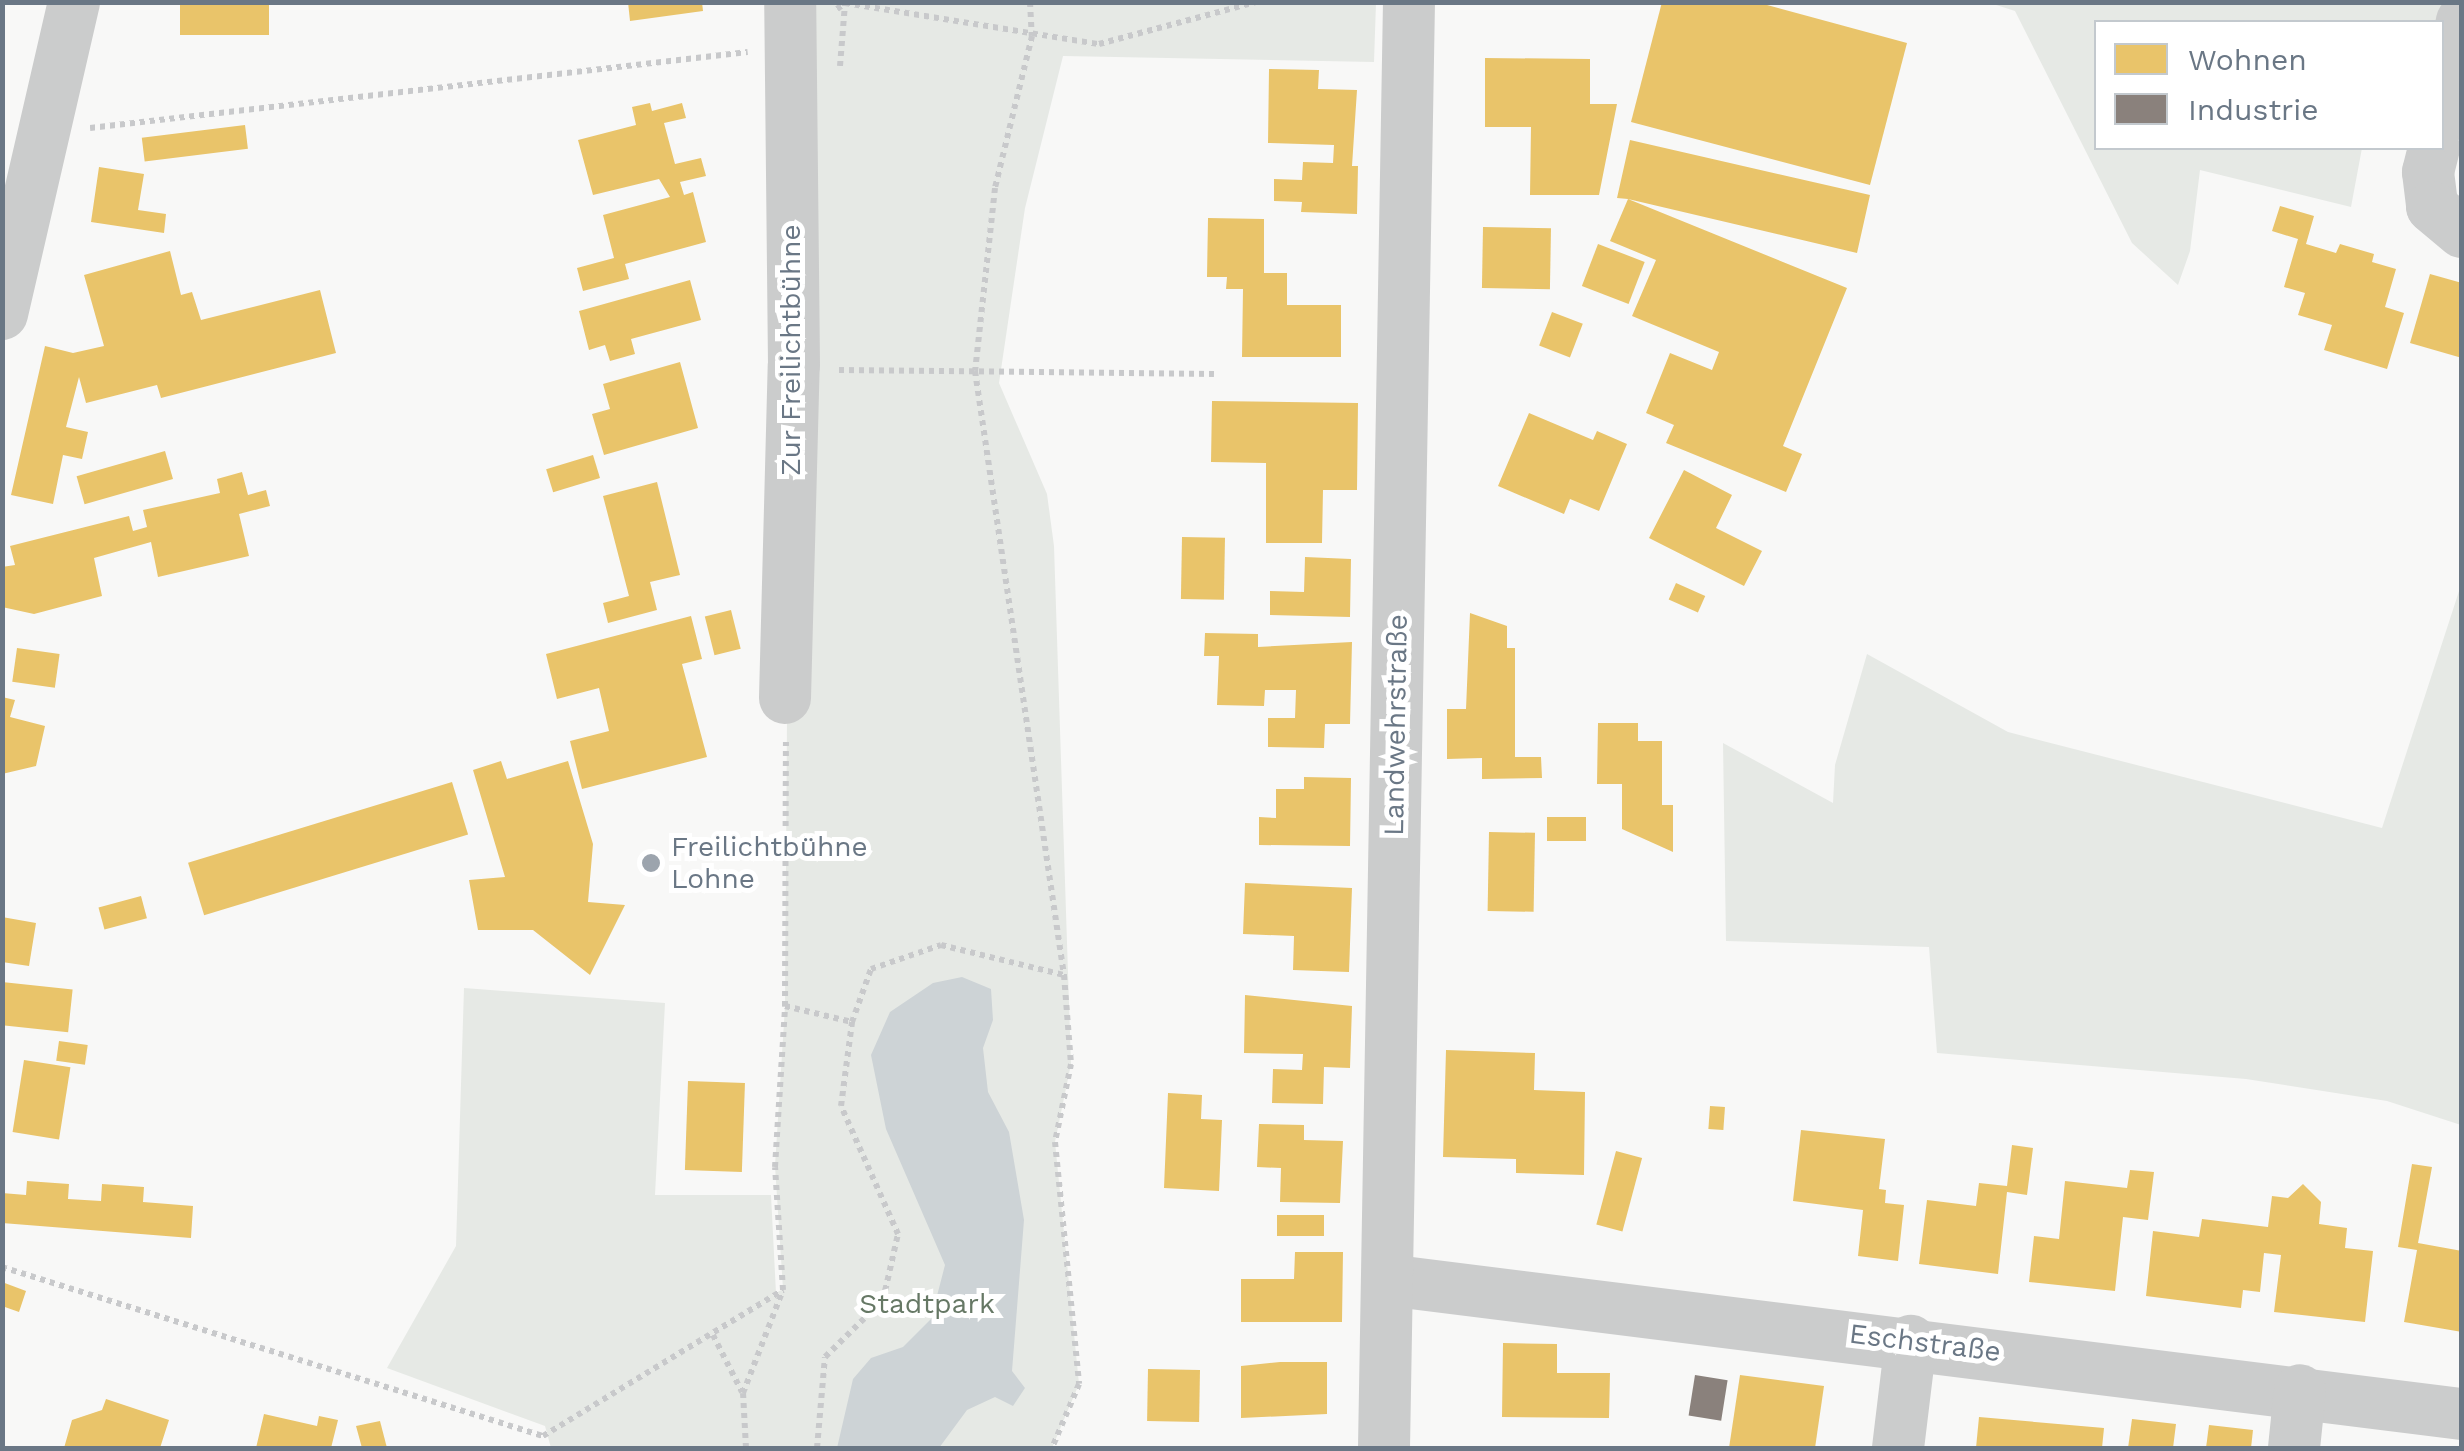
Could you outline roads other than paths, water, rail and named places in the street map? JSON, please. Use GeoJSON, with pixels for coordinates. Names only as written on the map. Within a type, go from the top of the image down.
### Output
{"type":"FeatureCollection","features":[{"type":"Feature","properties":{"kind":"street"},"geometry":{"type":"LineString","coordinates":[[2,314],[74,2]]}},
{"type":"Feature","properties":{"kind":"street","name":"Landwehrstraße"},"geometry":{"type":"LineString","coordinates":[[1384,1448],[1409,2]]}},
{"type":"Feature","properties":{"kind":"street"},"geometry":{"type":"LineString","coordinates":[[2444,110],[2462,21]]}},
{"type":"Feature","properties":{"kind":"street","name":"Zur Freilichtbühne"},"geometry":{"type":"LineString","coordinates":[[785,698],[794,365],[791,25]]}},
{"type":"Feature","properties":{"kind":"street"},"geometry":{"type":"LineString","coordinates":[[2431,160],[2432,207],[2462,232]]}},
{"type":"Feature","properties":{"kind":"street","name":"Eschstraße"},"geometry":{"type":"LineString","coordinates":[[1386,1280],[1910,1341],[2462,1414]]}},
{"type":"Feature","properties":{"kind":"street"},"geometry":{"type":"LineString","coordinates":[[1898,1448],[1910,1341]]}},
{"type":"Feature","properties":{"kind":"street"},"geometry":{"type":"LineString","coordinates":[[2294,1448],[2300,1390]]}},
{"type":"Feature","properties":{"kind":"place","name":"Freilichtbühne Lohne"},"geometry":{"type":"Point","coordinates":[651,863]}},
{"type":"Feature","properties":{"kind":"park label","name":"Stadtpark"},"geometry":{"type":"Point","coordinates":[927,1304]}}]}
